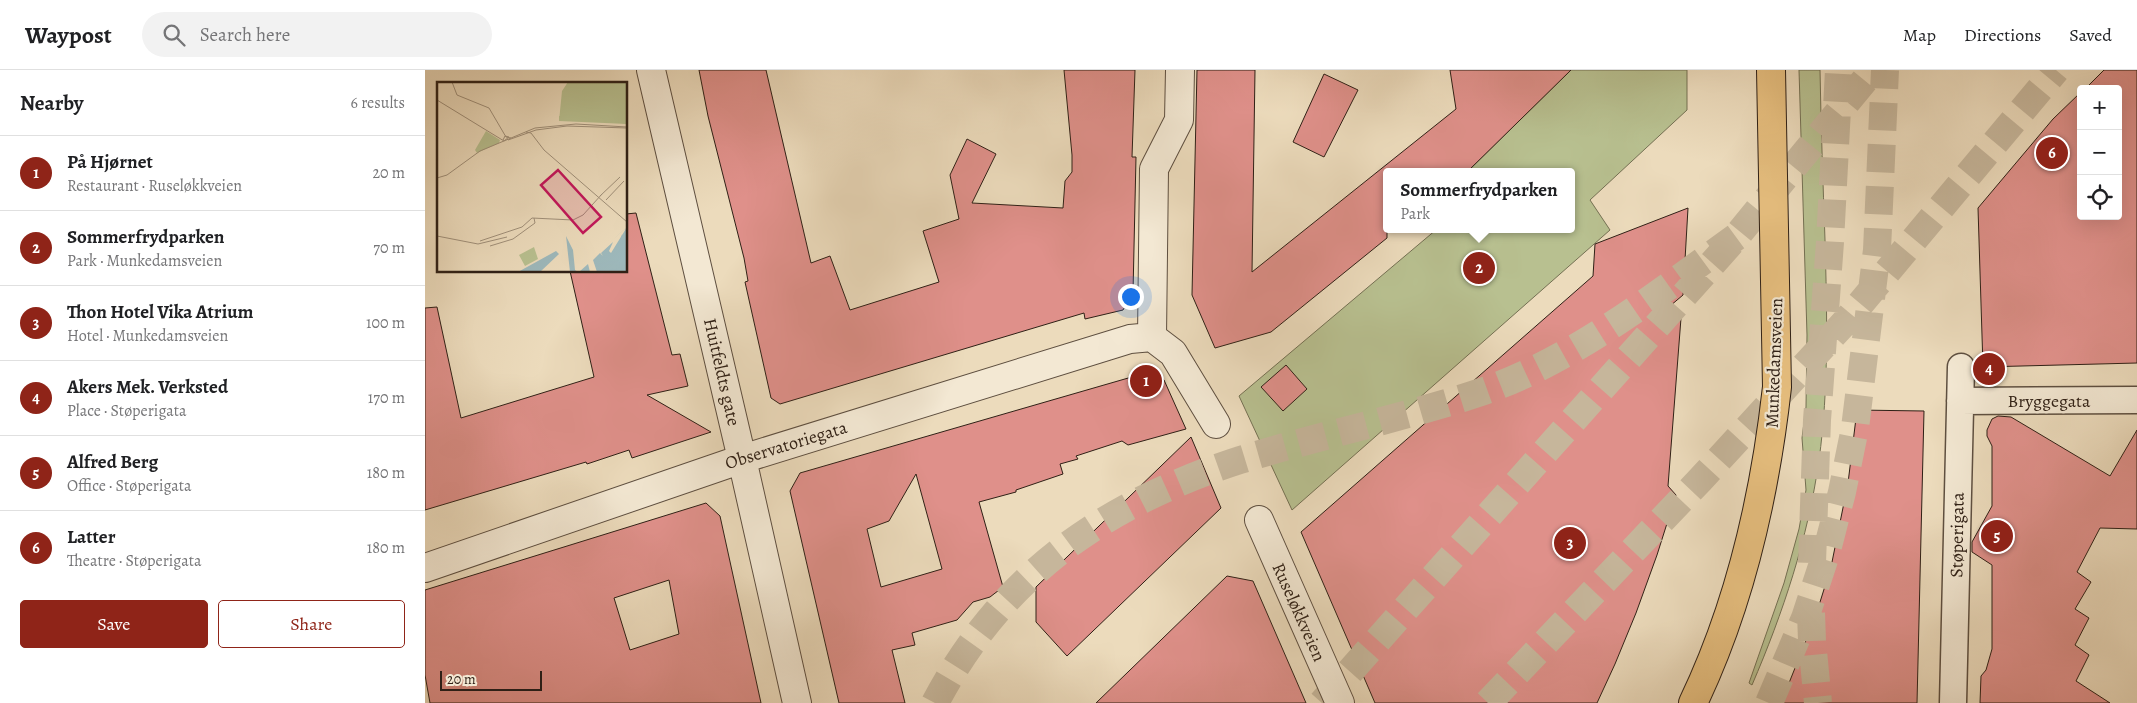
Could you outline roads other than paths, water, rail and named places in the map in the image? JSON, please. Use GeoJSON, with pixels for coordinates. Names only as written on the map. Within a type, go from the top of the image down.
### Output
{"type":"FeatureCollection","features":[{"type":"Feature","properties":{"kind":"highway","name":"Munkedamsveien"},"geometry":{"type":"LineString","coordinates":[[1693,703],[1702,684],[1739,580],[1765,476],[1777,387],[1771,70]]}},
{"type":"Feature","properties":{"kind":"street","name":"Huitfeldts gate"},"geometry":{"type":"LineString","coordinates":[[651,70],[797,703]]}},
{"type":"Feature","properties":{"kind":"street"},"geometry":{"type":"LineString","coordinates":[[1179,70],[1179,120],[1154,169],[1152,337],[1173,354],[1216,424]]}},
{"type":"Feature","properties":{"kind":"street","name":"Observatoriegata"},"geometry":{"type":"LineString","coordinates":[[425,568],[742,459],[1130,339],[1152,337]]}},
{"type":"Feature","properties":{"kind":"street","name":"Støperigata"},"geometry":{"type":"LineString","coordinates":[[1953,703],[1961,368]]}},
{"type":"Feature","properties":{"kind":"street","name":"Bryggegata"},"geometry":{"type":"LineString","coordinates":[[1960,402],[2137,400]]}},
{"type":"Feature","properties":{"kind":"street","name":"Ruseløkkveien"},"geometry":{"type":"LineString","coordinates":[[1259,520],[1340,703]]}},
{"type":"Feature","properties":{"kind":"tunnel"},"geometry":{"type":"LineString","coordinates":[[1812,563],[1817,420],[1830,242],[1839,70]]}},
{"type":"Feature","properties":{"kind":"tunnel"},"geometry":{"type":"LineString","coordinates":[[1322,703],[1736,237],[1873,70]]}},
{"type":"Feature","properties":{"kind":"tunnel"},"geometry":{"type":"LineString","coordinates":[[1769,703],[1805,618],[1826,554],[1842,492],[1855,428],[1877,250],[1885,70]]}},
{"type":"Feature","properties":{"kind":"tunnel"},"geometry":{"type":"LineString","coordinates":[[1488,703],[1700,480],[1846,321],[2056,70]]}},
{"type":"Feature","properties":{"kind":"tunnel"},"geometry":{"type":"LineString","coordinates":[[935,703],[962,658],[992,617],[1025,581],[1062,550],[1101,522],[1144,499],[1191,478],[1240,460],[1454,401],[1518,377],[1584,343],[1646,302],[1736,237]]}},
{"type":"Feature","properties":{"kind":"tunnel"},"geometry":{"type":"LineString","coordinates":[[1811,613],[1818,703]]}},
{"type":"Feature","properties":{"kind":"place","name":"Latter"},"geometry":{"type":"Point","coordinates":[2052,153]}},
{"type":"Feature","properties":{"kind":"place","name":"Sommerfrydparken"},"geometry":{"type":"Point","coordinates":[1479,268]}},
{"type":"Feature","properties":{"kind":"place","name":"Akers Mek. Verksted"},"geometry":{"type":"Point","coordinates":[1989,369]}},
{"type":"Feature","properties":{"kind":"place","name":"På Hjørnet"},"geometry":{"type":"Point","coordinates":[1146,381]}},
{"type":"Feature","properties":{"kind":"place","name":"Alfred Berg"},"geometry":{"type":"Point","coordinates":[1997,536]}},
{"type":"Feature","properties":{"kind":"place","name":"Thon Hotel Vika Atrium"},"geometry":{"type":"Point","coordinates":[1570,543]}}]}
